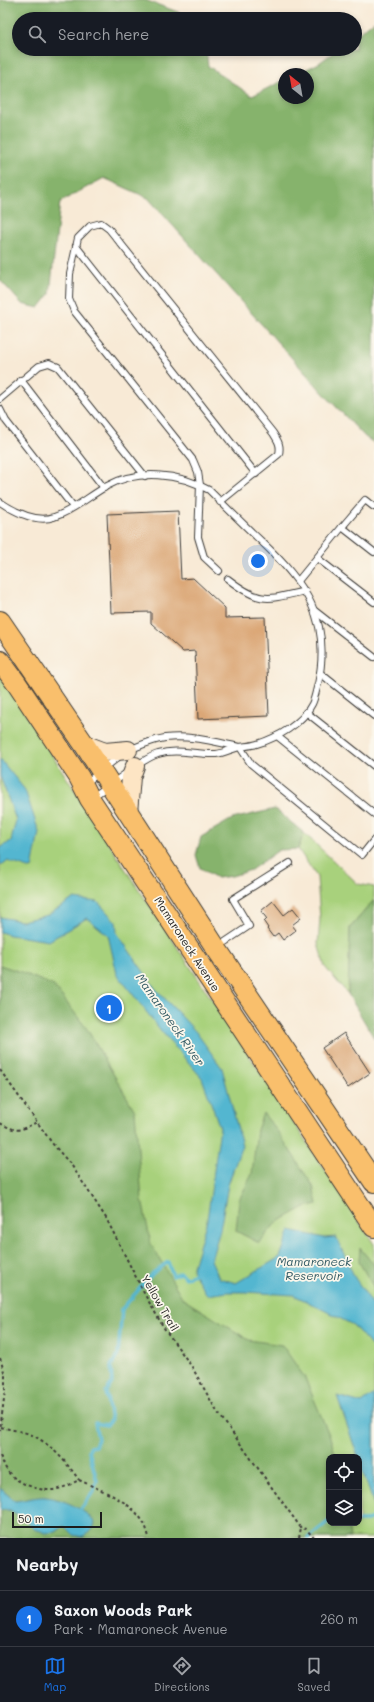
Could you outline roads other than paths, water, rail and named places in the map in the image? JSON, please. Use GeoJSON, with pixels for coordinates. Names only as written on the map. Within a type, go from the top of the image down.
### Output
{"type":"FeatureCollection","features":[{"type":"Feature","properties":{"kind":"main road","name":"Mamaroneck Avenue"},"geometry":{"type":"LineString","coordinates":[[0,620],[84,744],[216,948],[374,1182]]}},
{"type":"Feature","properties":{"kind":"main road","name":"Mamaroneck Avenue"},"geometry":{"type":"LineString","coordinates":[[0,661],[18,684],[374,1227]]}},
{"type":"Feature","properties":{"kind":"main road"},"geometry":{"type":"LineString","coordinates":[[84,744],[105,752],[132,758],[128,813]]}},
{"type":"Feature","properties":{"kind":"lane"},"geometry":{"type":"LineString","coordinates":[[219,571],[204,557],[198,537],[200,485],[198,472],[193,460],[74,311],[69,298],[70,274],[78,238],[90,226],[101,223],[109,229],[273,433],[281,448],[280,454],[220,502]]}},
{"type":"Feature","properties":{"kind":"lane"},"geometry":{"type":"LineString","coordinates":[[76,246],[256,474]]}},
{"type":"Feature","properties":{"kind":"lane"},"geometry":{"type":"LineString","coordinates":[[0,399],[39,366],[49,363],[58,367],[145,476]]}},
{"type":"Feature","properties":{"kind":"lane"},"geometry":{"type":"LineString","coordinates":[[22,380],[104,488]]}},
{"type":"Feature","properties":{"kind":"lane"},"geometry":{"type":"LineString","coordinates":[[0,409],[6,421],[73,507]]}},
{"type":"Feature","properties":{"kind":"lane"},"geometry":{"type":"LineString","coordinates":[[0,502],[9,508],[31,517],[54,517],[104,488],[129,476],[158,475],[200,485],[209,490],[285,564],[305,591],[314,610],[321,637],[320,673],[311,705],[290,728],[277,736],[255,745],[240,747],[215,754],[170,752],[132,758],[87,791]]}},
{"type":"Feature","properties":{"kind":"lane"},"geometry":{"type":"LineString","coordinates":[[298,581],[365,500],[374,507]]}},
{"type":"Feature","properties":{"kind":"lane"},"geometry":{"type":"LineString","coordinates":[[342,527],[374,552]]}},
{"type":"Feature","properties":{"kind":"lane"},"geometry":{"type":"LineString","coordinates":[[317,558],[374,602]]}},
{"type":"Feature","properties":{"kind":"lane"},"geometry":{"type":"LineString","coordinates":[[228,578],[243,591],[258,597],[274,598],[305,591]]}},
{"type":"Feature","properties":{"kind":"lane"},"geometry":{"type":"LineString","coordinates":[[314,610],[374,657]]}},
{"type":"Feature","properties":{"kind":"lane"},"geometry":{"type":"LineString","coordinates":[[320,673],[374,716]]}},
{"type":"Feature","properties":{"kind":"lane"},"geometry":{"type":"LineString","coordinates":[[306,712],[374,766]]}},
{"type":"Feature","properties":{"kind":"lane"},"geometry":{"type":"LineString","coordinates":[[277,736],[374,814]]}},
{"type":"Feature","properties":{"kind":"lane"},"geometry":{"type":"LineString","coordinates":[[87,791],[132,758],[148,742],[166,738],[202,739],[240,747],[251,764],[362,855],[374,840]]}},
{"type":"Feature","properties":{"kind":"lane"},"geometry":{"type":"LineString","coordinates":[[216,948],[249,926],[233,900],[290,863]]}},
{"type":"Feature","properties":{"kind":"water"},"geometry":{"type":"Polygon","coordinates":[[[0,759],[25,790],[39,832],[32,869],[7,861],[0,866],[0,848],[11,841],[16,820],[0,776],[0,759]]]}},
{"type":"Feature","properties":{"kind":"water","name":"Mamaroneck Reservoir"},"geometry":{"type":"Polygon","coordinates":[[[73,899],[98,902],[116,922],[117,933],[155,988],[196,1032],[222,1068],[242,1145],[228,1185],[220,1230],[211,1260],[219,1278],[236,1283],[280,1257],[290,1230],[324,1238],[336,1237],[355,1278],[374,1306],[374,1349],[353,1325],[294,1295],[228,1292],[207,1295],[192,1270],[207,1220],[220,1128],[202,1078],[162,1032],[117,974],[108,935],[87,918],[49,941],[0,932],[0,917],[21,921],[48,915],[73,899]]]}},
{"type":"Feature","properties":{"kind":"water"},"geometry":{"type":"Polygon","coordinates":[[[374,1394],[374,1505],[362,1470],[362,1454],[357,1454],[337,1396],[362,1403],[374,1394]]]}},
{"type":"Feature","properties":{"kind":"water"},"geometry":{"type":"Polygon","coordinates":[[[0,1488],[15,1501],[42,1497],[67,1502],[86,1513],[91,1518],[95,1523],[93,1529],[83,1537],[73,1535],[64,1526],[56,1532],[45,1533],[34,1528],[10,1510],[0,1510],[0,1488]]]}},
{"type":"Feature","properties":{"kind":"waterway"},"geometry":{"type":"LineString","coordinates":[[81,1509],[93,1492],[97,1481],[89,1451],[90,1447],[95,1446],[98,1439],[95,1423],[106,1425],[111,1420],[106,1392],[112,1383],[111,1366],[118,1355],[122,1309],[153,1273],[168,1262],[173,1276],[180,1273],[186,1278],[198,1272]]}},
{"type":"Feature","properties":{"kind":"waterway"},"geometry":{"type":"LineString","coordinates":[[362,1521],[366,1521],[374,1517]]}},
{"type":"Feature","properties":{"kind":"waterway"},"geometry":{"type":"LineString","coordinates":[[308,1538],[326,1523]]}},
{"type":"Feature","properties":{"kind":"place","name":"Saxon Woods Park"},"geometry":{"type":"Point","coordinates":[109,1008]}},
{"type":"Feature","properties":{"kind":"water label","name":"Mamaroneck River"},"geometry":{"type":"Point","coordinates":[170,1020]}}]}
